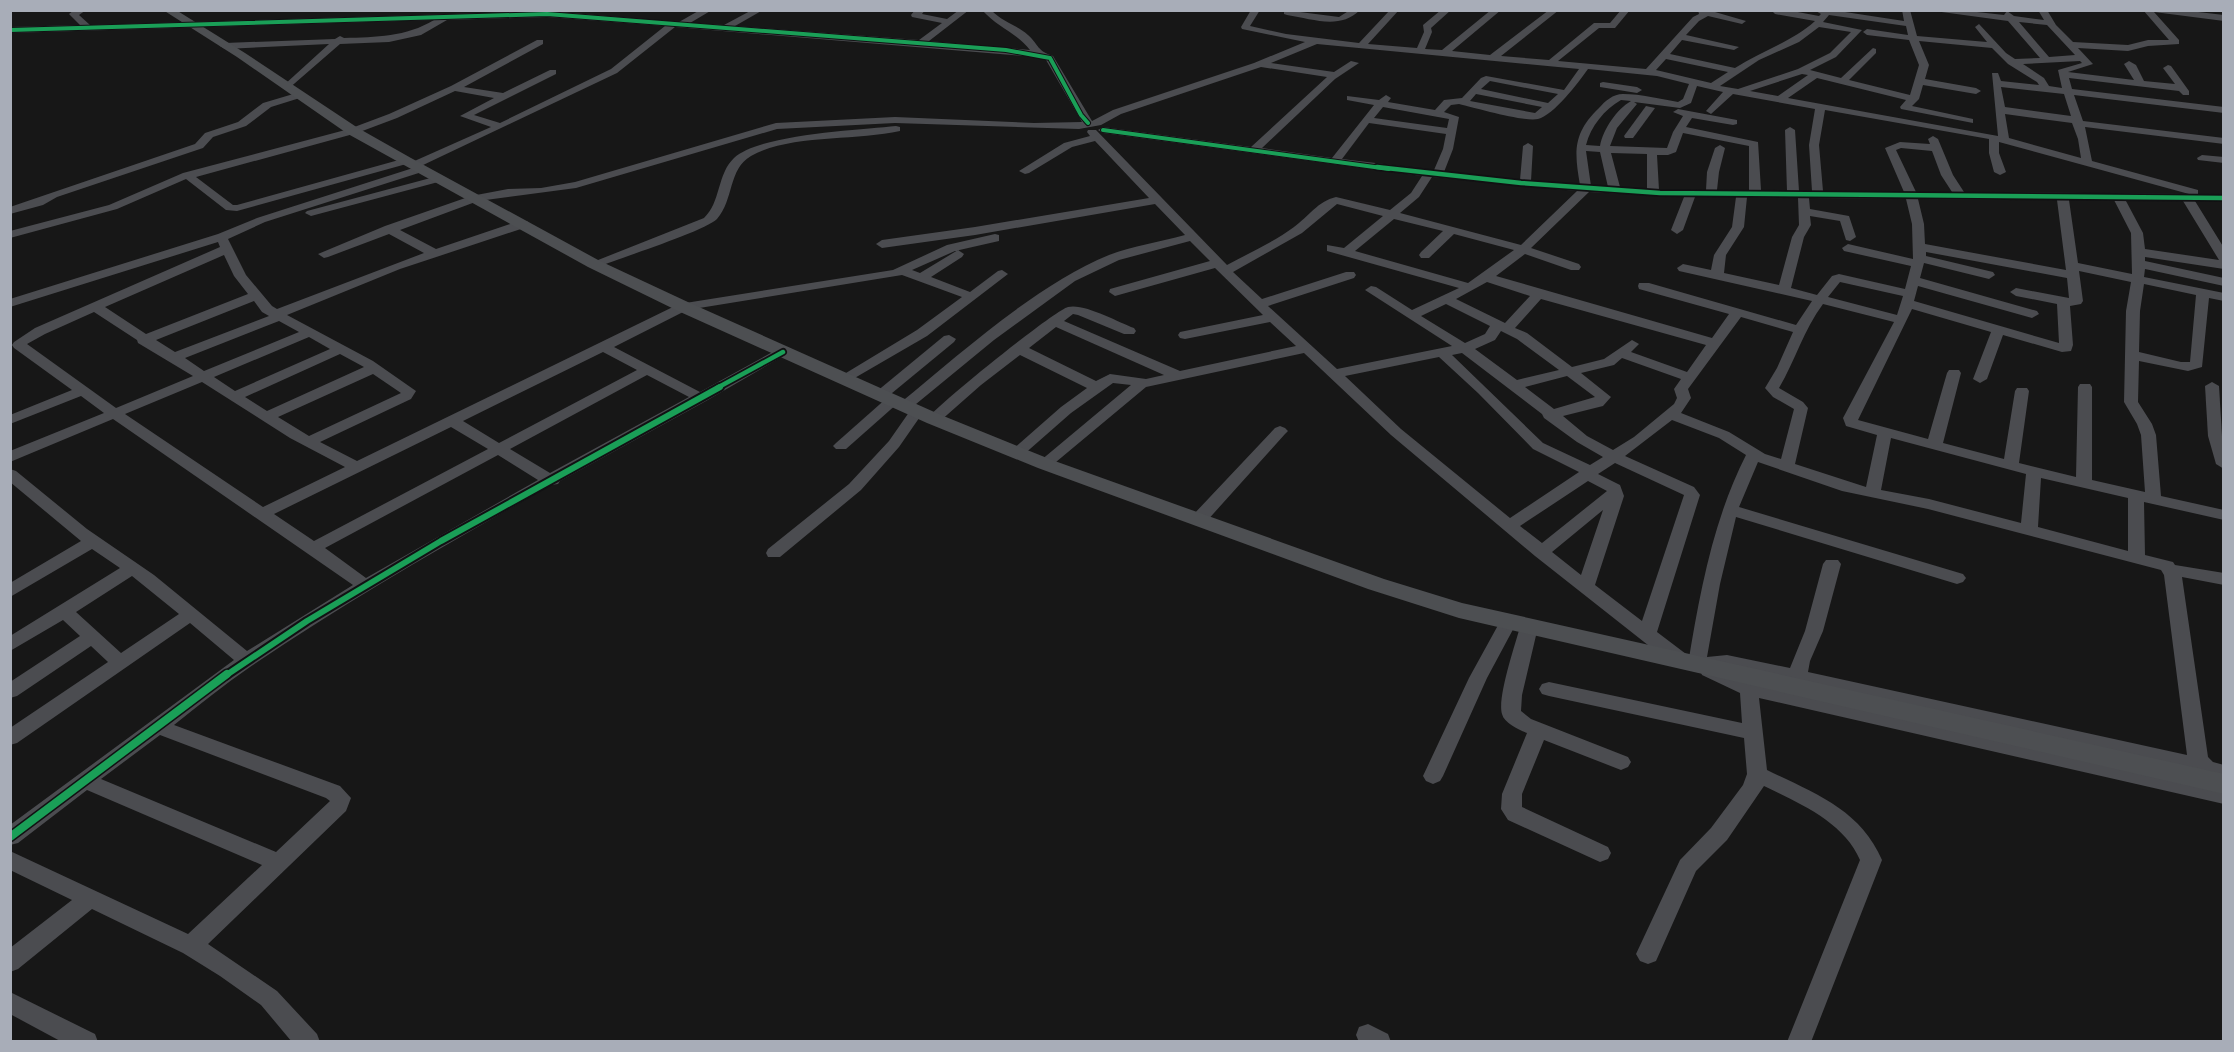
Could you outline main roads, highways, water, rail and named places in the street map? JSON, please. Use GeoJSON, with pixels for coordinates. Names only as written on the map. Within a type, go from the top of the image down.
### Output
{"type":"FeatureCollection","features":[{"type":"Feature","properties":{"kind":"main road"},"geometry":{"type":"LineString","coordinates":[[168,10],[353,131],[594,264],[783,352],[1045,464],[1416,598],[1529,627],[2223,784]]}}]}
